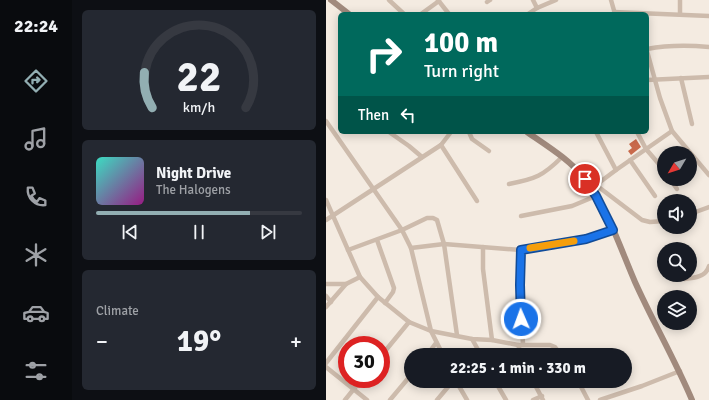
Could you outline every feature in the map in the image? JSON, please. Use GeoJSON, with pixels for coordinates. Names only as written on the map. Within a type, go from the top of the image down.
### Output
{"type":"FeatureCollection","features":[{"type":"Feature","properties":{"kind":"main road"},"geometry":{"type":"LineString","coordinates":[[331,0],[346,12]]}},
{"type":"Feature","properties":{"kind":"main road"},"geometry":{"type":"LineString","coordinates":[[530,134],[562,157],[594,186],[596,196],[613,230],[643,300],[680,371],[692,400]]}},
{"type":"Feature","properties":{"kind":"street"},"geometry":{"type":"LineString","coordinates":[[389,0],[402,12]]}},
{"type":"Feature","properties":{"kind":"street"},"geometry":{"type":"LineString","coordinates":[[533,0],[537,8]]}},
{"type":"Feature","properties":{"kind":"street"},"geometry":{"type":"LineString","coordinates":[[532,12],[537,8],[556,0]]}},
{"type":"Feature","properties":{"kind":"street"},"geometry":{"type":"LineString","coordinates":[[611,0],[615,12]]}},
{"type":"Feature","properties":{"kind":"street"},"geometry":{"type":"LineString","coordinates":[[680,0],[680,14]]}},
{"type":"Feature","properties":{"kind":"street"},"geometry":{"type":"LineString","coordinates":[[424,12],[438,1],[447,12]]}},
{"type":"Feature","properties":{"kind":"street"},"geometry":{"type":"LineString","coordinates":[[649,14],[709,16]]}},
{"type":"Feature","properties":{"kind":"street"},"geometry":{"type":"LineString","coordinates":[[649,50],[667,45],[688,44],[709,46]]}},
{"type":"Feature","properties":{"kind":"street"},"geometry":{"type":"LineString","coordinates":[[649,58],[654,79],[672,131],[709,175]]}},
{"type":"Feature","properties":{"kind":"street"},"geometry":{"type":"LineString","coordinates":[[649,80],[709,77]]}},
{"type":"Feature","properties":{"kind":"street"},"geometry":{"type":"LineString","coordinates":[[681,78],[692,124]]}},
{"type":"Feature","properties":{"kind":"street"},"geometry":{"type":"LineString","coordinates":[[326,121],[402,230],[411,248],[431,331],[438,348]]}},
{"type":"Feature","properties":{"kind":"street"},"geometry":{"type":"LineString","coordinates":[[657,222],[642,220],[594,186],[672,131]]}},
{"type":"Feature","properties":{"kind":"street"},"geometry":{"type":"LineString","coordinates":[[392,134],[410,146],[422,157]]}},
{"type":"Feature","properties":{"kind":"street"},"geometry":{"type":"LineString","coordinates":[[326,220],[441,145],[449,134]]}},
{"type":"Feature","properties":{"kind":"street"},"geometry":{"type":"LineString","coordinates":[[470,134],[472,139],[489,151]]}},
{"type":"Feature","properties":{"kind":"street"},"geometry":{"type":"LineString","coordinates":[[597,134],[616,170]]}},
{"type":"Feature","properties":{"kind":"street"},"geometry":{"type":"LineString","coordinates":[[638,134],[646,149],[657,162]]}},
{"type":"Feature","properties":{"kind":"street"},"geometry":{"type":"LineString","coordinates":[[441,145],[477,201]]}},
{"type":"Feature","properties":{"kind":"street"},"geometry":{"type":"LineString","coordinates":[[509,184],[538,177],[550,169],[562,157]]}},
{"type":"Feature","properties":{"kind":"street"},"geometry":{"type":"LineString","coordinates":[[630,160],[655,196]]}},
{"type":"Feature","properties":{"kind":"street"},"geometry":{"type":"LineString","coordinates":[[521,216],[572,206],[596,196]]}},
{"type":"Feature","properties":{"kind":"street"},"geometry":{"type":"LineString","coordinates":[[326,200],[360,277],[378,297],[409,322],[431,331],[472,339],[492,340],[521,345],[550,345],[556,348]]}},
{"type":"Feature","properties":{"kind":"street"},"geometry":{"type":"LineString","coordinates":[[697,211],[709,207]]}},
{"type":"Feature","properties":{"kind":"street"},"geometry":{"type":"LineString","coordinates":[[348,250],[402,230],[420,221],[433,218],[437,220],[444,244],[457,335]]}},
{"type":"Feature","properties":{"kind":"street"},"geometry":{"type":"LineString","coordinates":[[411,248],[444,244],[521,250],[586,239],[613,230]]}},
{"type":"Feature","properties":{"kind":"street"},"geometry":{"type":"LineString","coordinates":[[377,240],[394,288],[386,303]]}},
{"type":"Feature","properties":{"kind":"street"},"geometry":{"type":"LineString","coordinates":[[483,247],[483,269],[492,340]]}},
{"type":"Feature","properties":{"kind":"street"},"geometry":{"type":"LineString","coordinates":[[521,250],[521,348]]}},
{"type":"Feature","properties":{"kind":"street"},"geometry":{"type":"LineString","coordinates":[[697,277],[709,270]]}},
{"type":"Feature","properties":{"kind":"street"},"geometry":{"type":"LineString","coordinates":[[326,307],[346,284],[360,277]]}},
{"type":"Feature","properties":{"kind":"street"},"geometry":{"type":"LineString","coordinates":[[326,284],[346,284]]}},
{"type":"Feature","properties":{"kind":"street"},"geometry":{"type":"LineString","coordinates":[[326,296],[330,302]]}},
{"type":"Feature","properties":{"kind":"street"},"geometry":{"type":"LineString","coordinates":[[326,363],[378,297]]}},
{"type":"Feature","properties":{"kind":"street"},"geometry":{"type":"LineString","coordinates":[[390,345],[409,322]]}},
{"type":"Feature","properties":{"kind":"street"},"geometry":{"type":"LineString","coordinates":[[472,339],[477,348]]}},
{"type":"Feature","properties":{"kind":"street"},"geometry":{"type":"LineString","coordinates":[[432,348],[436,343]]}},
{"type":"Feature","properties":{"kind":"street"},"geometry":{"type":"LineString","coordinates":[[326,367],[367,400]]}},
{"type":"Feature","properties":{"kind":"street"},"geometry":{"type":"LineString","coordinates":[[600,400],[680,371]]}},
{"type":"Feature","properties":{"kind":"street"},"geometry":{"type":"LineString","coordinates":[[390,400],[404,383]]}},
{"type":"Feature","properties":{"kind":"street"},"geometry":{"type":"LineString","coordinates":[[437,400],[448,388]]}},
{"type":"Feature","properties":{"kind":"street"},"geometry":{"type":"LineString","coordinates":[[459,388],[467,400]]}},
{"type":"Feature","properties":{"kind":"street"},"geometry":{"type":"LineString","coordinates":[[499,388],[506,400]]}},
{"type":"Feature","properties":{"kind":"street"},"geometry":{"type":"LineString","coordinates":[[533,400],[542,398],[537,388]]}},
{"type":"Feature","properties":{"kind":"street"},"geometry":{"type":"LineString","coordinates":[[582,388],[588,400]]}},
{"type":"Feature","properties":{"kind":"street"},"geometry":{"type":"LineString","coordinates":[[345,400],[354,390]]}},
{"type":"Feature","properties":{"kind":"building"},"geometry":{"type":"Polygon","coordinates":[[[636,139],[641,147],[631,155],[628,151],[632,148],[629,144],[636,139]]]}},
{"type":"Feature","properties":{"kind":"slow traffic"},"geometry":{"type":"LineString","coordinates":[[530,248],[574,241]]}},
{"type":"Feature","properties":{"kind":"route"},"geometry":{"type":"LineString","coordinates":[[521,319],[521,250],[586,239],[613,230],[596,196],[585,179]]}}]}
